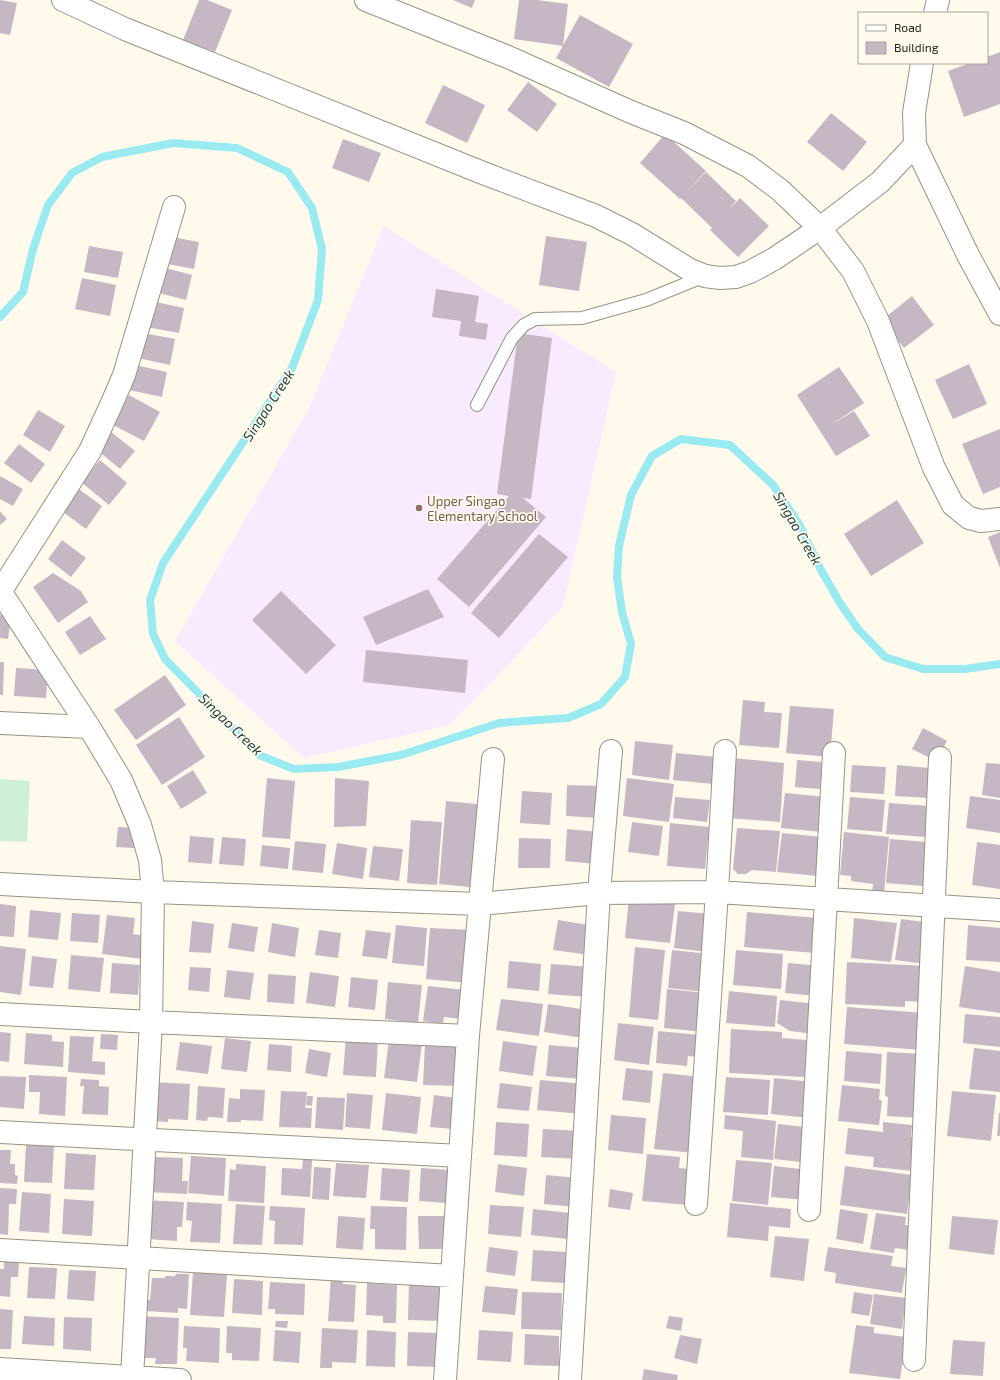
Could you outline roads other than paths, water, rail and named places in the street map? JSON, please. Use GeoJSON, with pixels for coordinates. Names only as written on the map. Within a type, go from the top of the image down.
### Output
{"type":"FeatureCollection","features":[{"type":"Feature","properties":{"kind":"street"},"geometry":{"type":"LineString","coordinates":[[64,0],[125,29],[483,173],[596,216],[632,234],[690,270],[705,276],[720,278],[736,277],[750,272],[774,259],[820,228],[880,182],[915,145]]}},
{"type":"Feature","properties":{"kind":"street"},"geometry":{"type":"LineString","coordinates":[[366,0],[508,57],[684,134],[748,166],[780,190],[820,228],[853,271],[878,321],[934,468],[953,505],[968,518],[981,521],[1000,519]]}},
{"type":"Feature","properties":{"kind":"street"},"geometry":{"type":"LineString","coordinates":[[935,12],[938,0]]}},
{"type":"Feature","properties":{"kind":"street"},"geometry":{"type":"LineString","coordinates":[[922,64],[914,113],[915,145],[968,255],[1000,314]]}},
{"type":"Feature","properties":{"kind":"street"},"geometry":{"type":"LineString","coordinates":[[132,1378],[151,1022],[153,892],[150,860],[140,825],[121,780],[89,727],[0,591],[90,451],[112,403],[124,375],[174,207]]}},
{"type":"Feature","properties":{"kind":"street"},"geometry":{"type":"LineString","coordinates":[[0,723],[89,727]]}},
{"type":"Feature","properties":{"kind":"street"},"geometry":{"type":"LineString","coordinates":[[570,1380],[599,893],[611,751]]}},
{"type":"Feature","properties":{"kind":"street"},"geometry":{"type":"LineString","coordinates":[[696,1204],[725,751]]}},
{"type":"Feature","properties":{"kind":"street"},"geometry":{"type":"LineString","coordinates":[[809,1210],[834,753]]}},
{"type":"Feature","properties":{"kind":"street"},"geometry":{"type":"LineString","coordinates":[[914,1360],[940,758]]}},
{"type":"Feature","properties":{"kind":"street"},"geometry":{"type":"LineString","coordinates":[[445,1380],[468,1036],[493,759]]}},
{"type":"Feature","properties":{"kind":"street"},"geometry":{"type":"LineString","coordinates":[[0,884],[153,892],[479,904],[599,893],[717,892],[1000,910]]}},
{"type":"Feature","properties":{"kind":"street"},"geometry":{"type":"LineString","coordinates":[[0,1014],[468,1036]]}},
{"type":"Feature","properties":{"kind":"street"},"geometry":{"type":"LineString","coordinates":[[0,1132],[460,1156]]}},
{"type":"Feature","properties":{"kind":"street"},"geometry":{"type":"LineString","coordinates":[[0,1250],[452,1276]]}},
{"type":"Feature","properties":{"kind":"street"},"geometry":{"type":"LineString","coordinates":[[0,1369],[180,1380]]}},
{"type":"Feature","properties":{"kind":"lane"},"geometry":{"type":"LineString","coordinates":[[477,404],[512,338],[524,325],[535,319],[582,318],[646,300],[705,276]]}},
{"type":"Feature","properties":{"kind":"waterway","name":"Singao Creek"},"geometry":{"type":"LineString","coordinates":[[0,317],[23,292],[33,249],[48,205],[72,173],[102,157],[173,143],[237,148],[288,172],[312,208],[322,249],[318,300],[292,368],[163,563],[150,600],[153,634],[165,659],[259,755],[294,769],[338,767],[401,755],[499,723],[568,718],[601,704],[625,677],[631,644],[622,612],[617,577],[619,546],[631,495],[652,456],[681,439],[730,445],[773,485],[799,524],[821,570],[840,603],[858,629],[885,657],[923,669],[965,669],[1000,664]]}},
{"type":"Feature","properties":{"kind":"place","name":"Upper Singao Elementary School"},"geometry":{"type":"Point","coordinates":[419,508]}}]}
